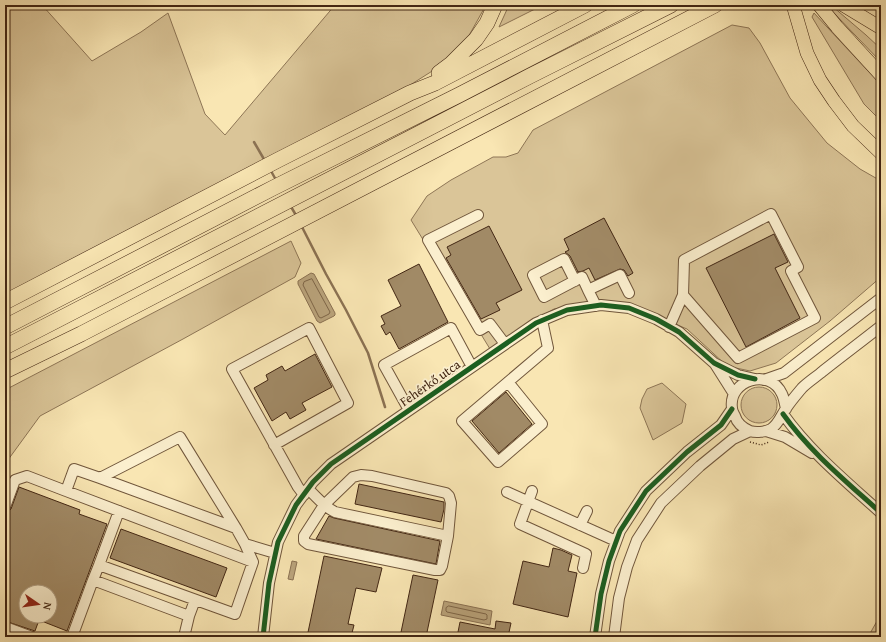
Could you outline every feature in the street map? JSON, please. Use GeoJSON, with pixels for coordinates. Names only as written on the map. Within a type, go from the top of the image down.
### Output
{"type":"FeatureCollection","features":[{"type":"Feature","properties":{"kind":"highway"},"geometry":{"type":"LineString","coordinates":[[410,93],[451,64],[476,39],[487,23],[496,5]]}},
{"type":"Feature","properties":{"kind":"highway"},"geometry":{"type":"LineString","coordinates":[[5,302],[278,160],[585,5]]}},
{"type":"Feature","properties":{"kind":"highway"},"geometry":{"type":"LineString","coordinates":[[5,327],[273,188],[459,95],[633,5]]}},
{"type":"Feature","properties":{"kind":"highway"},"geometry":{"type":"LineString","coordinates":[[5,347],[530,76],[671,5]]}},
{"type":"Feature","properties":{"kind":"highway"},"geometry":{"type":"LineString","coordinates":[[5,371],[715,5]]}},
{"type":"Feature","properties":{"kind":"highway"},"geometry":{"type":"LineString","coordinates":[[5,376],[46,351]]}},
{"type":"Feature","properties":{"kind":"main road"},"geometry":{"type":"LineString","coordinates":[[793,5],[808,53],[820,80],[853,126],[881,153]]}},
{"type":"Feature","properties":{"kind":"main road"},"geometry":{"type":"LineString","coordinates":[[819,5],[881,75]]}},
{"type":"Feature","properties":{"kind":"main road"},"geometry":{"type":"LineString","coordinates":[[843,5],[881,28]]}},
{"type":"Feature","properties":{"kind":"street"},"geometry":{"type":"LineString","coordinates":[[669,327],[683,295],[684,260],[771,214],[798,267],[791,271],[815,318],[738,358],[683,295]]}},
{"type":"Feature","properties":{"kind":"street"},"geometry":{"type":"LineString","coordinates":[[478,215],[428,240],[480,330],[490,324],[505,344]]}},
{"type":"Feature","properties":{"kind":"street"},"geometry":{"type":"LineString","coordinates":[[588,290],[620,275],[629,292]]}},
{"type":"Feature","properties":{"kind":"street"},"geometry":{"type":"LineString","coordinates":[[575,281],[582,277],[596,306]]}},
{"type":"Feature","properties":{"kind":"street"},"geometry":{"type":"LineString","coordinates":[[881,298],[784,374],[748,381],[740,386],[734,394],[732,403],[732,409],[736,420],[750,431],[761,432],[771,429],[777,424],[802,388],[881,326]]}},
{"type":"Feature","properties":{"kind":"street","name":"Fehérkő utca"},"geometry":{"type":"LineString","coordinates":[[263,637],[269,582],[278,542],[296,505],[313,482],[331,464],[536,323],[567,310],[601,305],[629,308],[656,319],[679,332],[714,362]]}},
{"type":"Feature","properties":{"kind":"street"},"geometry":{"type":"LineString","coordinates":[[508,382],[542,424],[498,462],[462,421],[548,348],[542,320]]}},
{"type":"Feature","properties":{"kind":"street"},"geometry":{"type":"LineString","coordinates":[[274,444],[348,403],[309,328],[232,369],[298,487],[335,512],[448,536]]}},
{"type":"Feature","properties":{"kind":"street"},"geometry":{"type":"LineString","coordinates":[[409,410],[384,365],[451,328],[472,366]]}},
{"type":"Feature","properties":{"kind":"street"},"geometry":{"type":"LineString","coordinates":[[714,362],[738,375],[771,382],[778,388],[782,394],[784,412],[794,429],[825,462],[881,512]]}},
{"type":"Feature","properties":{"kind":"street"},"geometry":{"type":"LineString","coordinates":[[714,362],[734,394]]}},
{"type":"Feature","properties":{"kind":"street"},"geometry":{"type":"LineString","coordinates":[[595,637],[600,594],[609,561],[620,531],[646,491],[687,452],[721,425],[732,409]]}},
{"type":"Feature","properties":{"kind":"street"},"geometry":{"type":"LineString","coordinates":[[614,637],[619,598],[627,567],[637,540],[661,503],[700,466],[733,439],[750,431]]}},
{"type":"Feature","properties":{"kind":"street"},"geometry":{"type":"LineString","coordinates":[[766,431],[785,437],[825,462]]}},
{"type":"Feature","properties":{"kind":"street"},"geometry":{"type":"LineString","coordinates":[[99,565],[235,614],[253,562],[236,528],[180,437],[100,478]]}},
{"type":"Feature","properties":{"kind":"street"},"geometry":{"type":"LineString","coordinates":[[66,491],[74,470],[100,478],[236,528]]}},
{"type":"Feature","properties":{"kind":"street"},"geometry":{"type":"LineString","coordinates":[[361,475],[372,476],[446,493],[449,496],[451,503],[448,536],[440,570],[308,544],[304,541],[304,536],[324,505],[353,477],[361,475]]}},
{"type":"Feature","properties":{"kind":"street"},"geometry":{"type":"LineString","coordinates":[[5,507],[15,480],[27,476],[253,562]]}},
{"type":"Feature","properties":{"kind":"street"},"geometry":{"type":"LineString","coordinates":[[532,491],[520,524],[586,554],[583,568]]}},
{"type":"Feature","properties":{"kind":"street"},"geometry":{"type":"LineString","coordinates":[[507,492],[616,541]]}},
{"type":"Feature","properties":{"kind":"street"},"geometry":{"type":"LineString","coordinates":[[72,637],[119,511]]}},
{"type":"Feature","properties":{"kind":"street"},"geometry":{"type":"LineString","coordinates":[[580,525],[587,511]]}},
{"type":"Feature","properties":{"kind":"street"},"geometry":{"type":"LineString","coordinates":[[245,544],[275,553]]}},
{"type":"Feature","properties":{"kind":"street"},"geometry":{"type":"LineString","coordinates":[[93,580],[189,616]]}},
{"type":"Feature","properties":{"kind":"street"},"geometry":{"type":"LineString","coordinates":[[184,637],[195,600]]}},
{"type":"Feature","properties":{"kind":"street"},"geometry":{"type":"LineString","coordinates":[[5,627],[32,637]]}},
{"type":"Feature","properties":{"kind":"shaded area"},"geometry":{"type":"Polygon","coordinates":[[[5,5],[42,5],[92,61],[141,32],[168,13],[205,114],[225,135],[335,5],[486,5],[462,48],[448,61],[407,87],[5,296],[5,5]]]}},
{"type":"Feature","properties":{"kind":"shaded area"},"geometry":{"type":"Polygon","coordinates":[[[509,5],[543,5],[499,27],[509,5]]]}},
{"type":"Feature","properties":{"kind":"shaded area"},"geometry":{"type":"Polygon","coordinates":[[[832,6],[881,49],[881,62],[831,10],[832,6]]]}},
{"type":"Feature","properties":{"kind":"shaded area"},"geometry":{"type":"Polygon","coordinates":[[[814,13],[881,85],[881,121],[864,104],[812,17],[814,13]]]}},
{"type":"Feature","properties":{"kind":"shaded area"},"geometry":{"type":"Polygon","coordinates":[[[732,25],[749,28],[760,43],[790,98],[827,143],[860,169],[881,181],[881,277],[830,321],[776,363],[750,371],[727,366],[687,329],[632,306],[586,303],[554,309],[525,325],[490,349],[411,220],[427,196],[451,180],[493,157],[506,157],[518,153],[533,130],[732,25]]]}},
{"type":"Feature","properties":{"kind":"shaded area"},"geometry":{"type":"Polygon","coordinates":[[[291,241],[301,263],[295,277],[40,416],[5,464],[5,390],[291,241]]]}},
{"type":"Feature","properties":{"kind":"shaded area"},"geometry":{"type":"Polygon","coordinates":[[[662,383],[686,404],[682,423],[653,440],[640,408],[642,399],[647,389],[662,383]]]}},
{"type":"Feature","properties":{"kind":"shaded area"},"geometry":{"type":"Polygon","coordinates":[[[763,387],[772,392],[776,398],[776,412],[772,418],[763,423],[755,423],[746,418],[742,412],[741,401],[746,392],[752,388],[763,387]]]}},
{"type":"Feature","properties":{"kind":"shaded area"},"geometry":{"type":"Polygon","coordinates":[[[881,614],[881,637],[868,637],[881,614]]]}},
{"type":"Feature","properties":{"kind":"water"},"geometry":{"type":"Polygon","coordinates":[[[311,273],[314,274],[335,313],[334,316],[320,323],[317,321],[298,284],[298,281],[311,273]]]}},
{"type":"Feature","properties":{"kind":"water"},"geometry":{"type":"Polygon","coordinates":[[[292,561],[297,562],[293,580],[288,579],[292,561]]]}},
{"type":"Feature","properties":{"kind":"water"},"geometry":{"type":"Polygon","coordinates":[[[444,601],[492,611],[490,625],[441,615],[444,601]]]}},
{"type":"Feature","properties":{"kind":"building"},"geometry":{"type":"Polygon","coordinates":[[[604,218],[633,273],[628,276],[624,270],[620,269],[595,280],[589,268],[578,272],[570,256],[565,252],[569,250],[564,239],[604,218]]]}},
{"type":"Feature","properties":{"kind":"building"},"geometry":{"type":"Polygon","coordinates":[[[489,226],[522,290],[496,303],[500,310],[481,319],[446,258],[451,255],[447,247],[489,226]]]}},
{"type":"Feature","properties":{"kind":"building"},"geometry":{"type":"Polygon","coordinates":[[[774,234],[788,262],[775,268],[800,318],[746,347],[706,268],[774,234]]]}},
{"type":"Feature","properties":{"kind":"building"},"geometry":{"type":"Polygon","coordinates":[[[419,264],[448,322],[399,349],[390,332],[386,335],[381,326],[385,324],[381,316],[401,306],[388,280],[419,264]]]}},
{"type":"Feature","properties":{"kind":"building"},"geometry":{"type":"Polygon","coordinates":[[[315,354],[332,387],[302,403],[306,410],[290,419],[286,412],[272,421],[254,388],[268,380],[266,375],[282,366],[285,371],[315,354]]]}},
{"type":"Feature","properties":{"kind":"building"},"geometry":{"type":"Polygon","coordinates":[[[506,392],[532,424],[499,453],[472,421],[506,392]]]}},
{"type":"Feature","properties":{"kind":"building"},"geometry":{"type":"Polygon","coordinates":[[[359,484],[444,502],[441,522],[355,504],[359,484]]]}},
{"type":"Feature","properties":{"kind":"building"},"geometry":{"type":"Polygon","coordinates":[[[19,487],[80,510],[79,514],[107,524],[67,631],[49,624],[58,624],[58,584],[18,584],[18,624],[38,624],[35,631],[5,621],[5,522],[8,512],[11,509],[19,487]]]}},
{"type":"Feature","properties":{"kind":"building"},"geometry":{"type":"Polygon","coordinates":[[[329,516],[440,541],[436,564],[316,539],[329,516]]]}},
{"type":"Feature","properties":{"kind":"building"},"geometry":{"type":"Polygon","coordinates":[[[121,529],[227,568],[216,597],[110,558],[121,529]]]}},
{"type":"Feature","properties":{"kind":"building"},"geometry":{"type":"Polygon","coordinates":[[[553,548],[572,555],[568,571],[577,573],[568,617],[513,604],[523,561],[549,567],[553,548]]]}},
{"type":"Feature","properties":{"kind":"building"},"geometry":{"type":"Polygon","coordinates":[[[324,556],[382,568],[376,592],[356,588],[348,624],[354,625],[351,637],[307,637],[324,556]]]}},
{"type":"Feature","properties":{"kind":"building"},"geometry":{"type":"Polygon","coordinates":[[[413,575],[438,580],[426,637],[400,637],[413,575]]]}},
{"type":"Feature","properties":{"kind":"building"},"geometry":{"type":"Polygon","coordinates":[[[496,621],[511,623],[508,637],[457,637],[460,622],[495,629],[496,621]]]}},
{"type":"Feature","properties":{"kind":"waterway"},"geometry":{"type":"LineString","coordinates":[[254,142],[265,161]]}},
{"type":"Feature","properties":{"kind":"waterway"},"geometry":{"type":"LineString","coordinates":[[271,171],[276,180]]}},
{"type":"Feature","properties":{"kind":"waterway"},"geometry":{"type":"LineString","coordinates":[[290,205],[297,217]]}},
{"type":"Feature","properties":{"kind":"waterway"},"geometry":{"type":"LineString","coordinates":[[301,225],[368,353],[385,407]]}},
{"type":"Feature","properties":{"kind":"cycle path"},"geometry":{"type":"LineString","coordinates":[[263,637],[269,583],[278,542],[296,505],[313,482],[331,464],[536,323],[567,310],[601,305],[629,308],[656,319],[679,332],[714,363],[738,375],[755,379]]}},
{"type":"Feature","properties":{"kind":"cycle path"},"geometry":{"type":"LineString","coordinates":[[595,637],[601,594],[609,561],[620,531],[646,491],[687,452],[721,425],[732,409]]}},
{"type":"Feature","properties":{"kind":"cycle path"},"geometry":{"type":"LineString","coordinates":[[783,414],[817,454],[881,513]]}}]}
